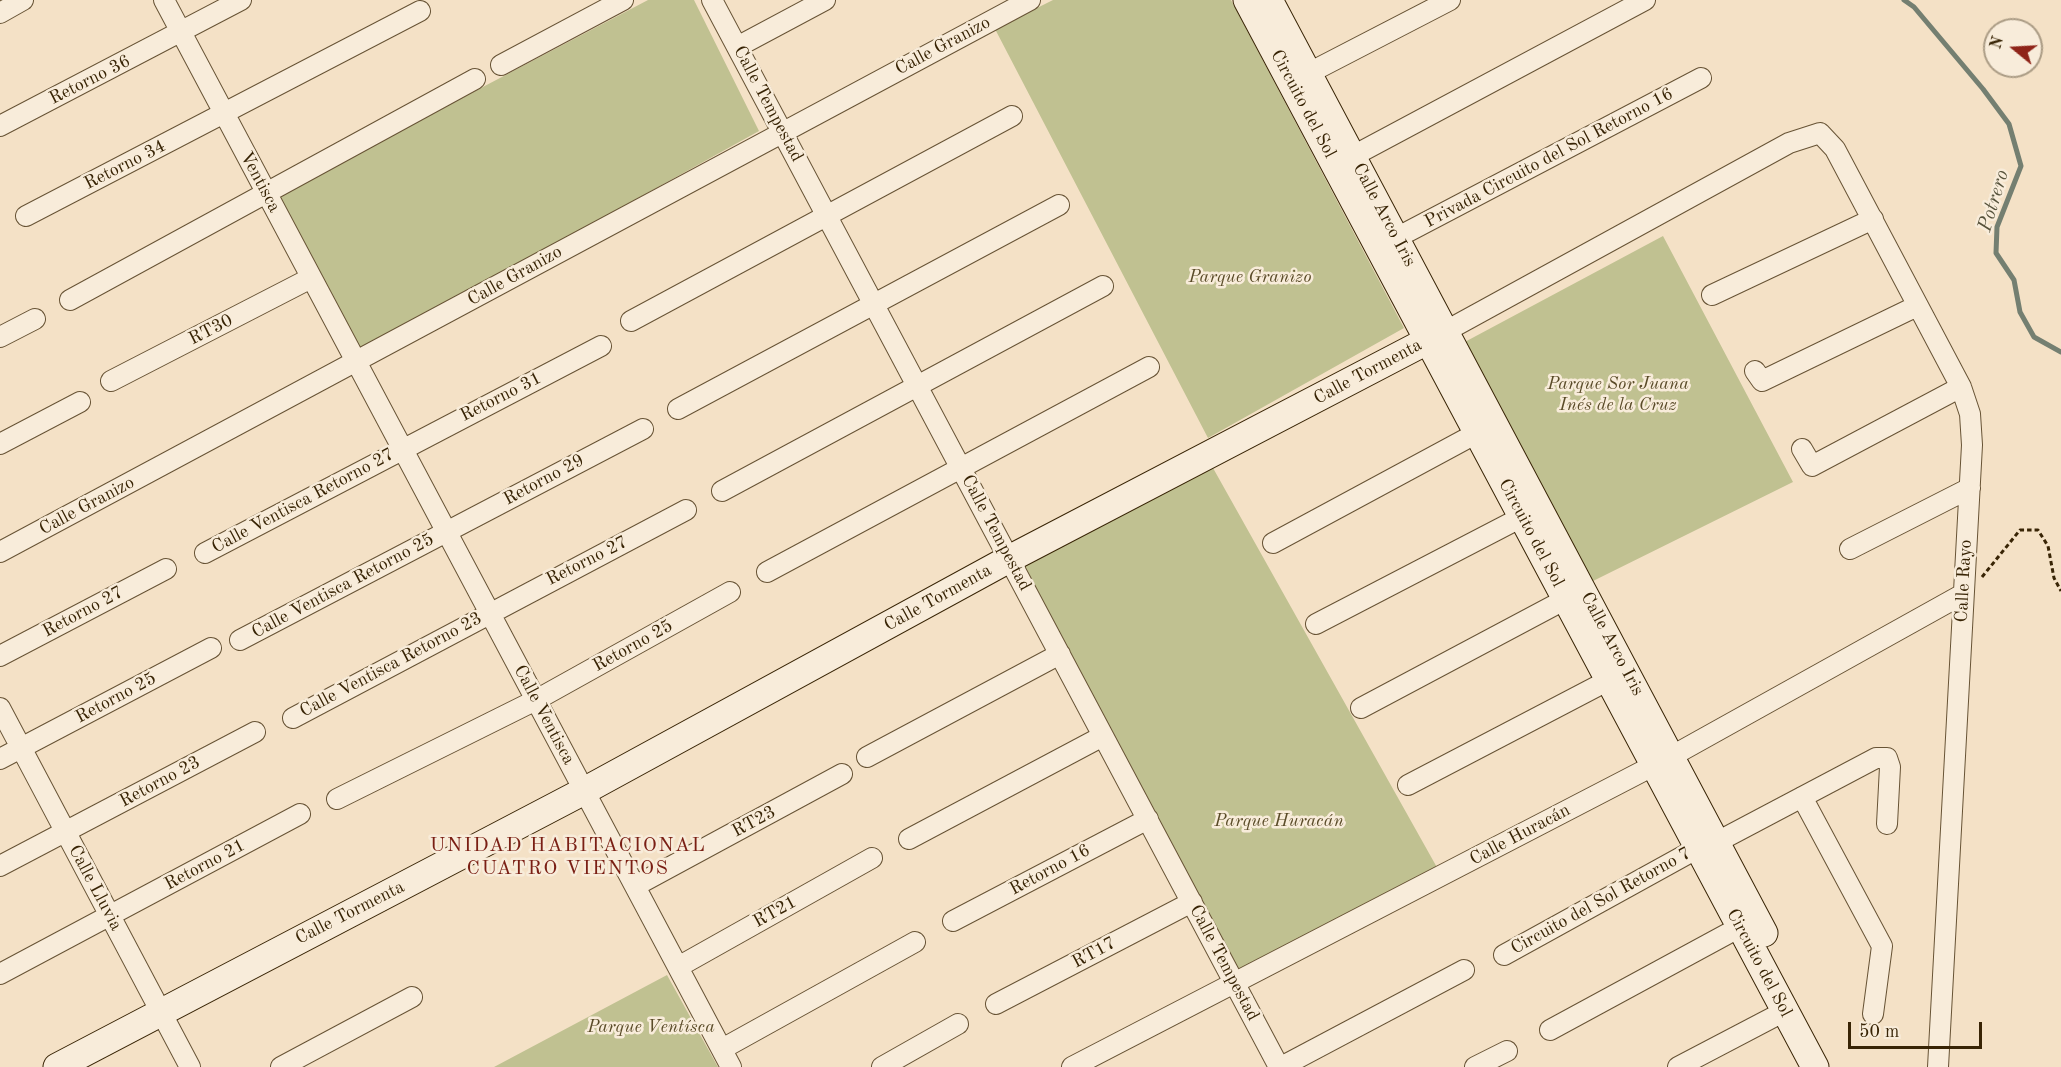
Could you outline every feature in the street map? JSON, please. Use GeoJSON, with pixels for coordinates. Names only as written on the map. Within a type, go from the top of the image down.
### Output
{"type":"FeatureCollection","features":[{"type":"Feature","properties":{"kind":"street"},"geometry":{"type":"LineString","coordinates":[[0,13],[23,0]]}},
{"type":"Feature","properties":{"kind":"street","name":"Ventisca"},"geometry":{"type":"LineString","coordinates":[[164,0],[356,363]]}},
{"type":"Feature","properties":{"kind":"street","name":"Retorno 36"},"geometry":{"type":"LineString","coordinates":[[0,126],[241,0]]}},
{"type":"Feature","properties":{"kind":"street"},"geometry":{"type":"LineString","coordinates":[[501,65],[623,0]]}},
{"type":"Feature","properties":{"kind":"street","name":"Calle Tempestad"},"geometry":{"type":"LineString","coordinates":[[712,0],[1280,1067]]}},
{"type":"Feature","properties":{"kind":"street"},"geometry":{"type":"LineString","coordinates":[[736,47],[825,0]]}},
{"type":"Feature","properties":{"kind":"street","name":"Calle Granizo"},"geometry":{"type":"LineString","coordinates":[[0,552],[1030,0]]}},
{"type":"Feature","properties":{"kind":"street","name":"Circuito del Sol"},"geometry":{"type":"LineString","coordinates":[[1247,0],[1437,336],[1477,433],[1609,680],[1663,760]]}},
{"type":"Feature","properties":{"kind":"street","name":"Calle Arco Iris"},"geometry":{"type":"LineString","coordinates":[[1269,0],[1310,73],[1396,238],[1437,336],[1708,845],[1834,1067]]}},
{"type":"Feature","properties":{"kind":"street"},"geometry":{"type":"LineString","coordinates":[[1310,73],[1450,0]]}},
{"type":"Feature","properties":{"kind":"street"},"geometry":{"type":"LineString","coordinates":[[1353,156],[1645,0]]}},
{"type":"Feature","properties":{"kind":"street","name":"Retorno 34"},"geometry":{"type":"LineString","coordinates":[[26,216],[420,11]]}},
{"type":"Feature","properties":{"kind":"street","name":"Privada Circuito del Sol Retorno 16"},"geometry":{"type":"LineString","coordinates":[[1396,238],[1701,78]]}},
{"type":"Feature","properties":{"kind":"street"},"geometry":{"type":"LineString","coordinates":[[70,300],[476,79]]}},
{"type":"Feature","properties":{"kind":"street"},"geometry":{"type":"LineString","coordinates":[[631,321],[1012,116]]}},
{"type":"Feature","properties":{"kind":"street","name":"Calle Tormenta"},"geometry":{"type":"LineString","coordinates":[[57,1067],[160,1011],[584,791],[1010,559],[1437,336],[1789,143],[1820,133]]}},
{"type":"Feature","properties":{"kind":"street","name":"Calle Rayo"},"geometry":{"type":"LineString","coordinates":[[1820,133],[1835,149],[1873,219],[1961,387],[1970,414],[1970,488],[1938,1067]]}},
{"type":"Feature","properties":{"kind":"street"},"geometry":{"type":"LineString","coordinates":[[678,410],[1059,205]]}},
{"type":"Feature","properties":{"kind":"street"},"geometry":{"type":"LineString","coordinates":[[1713,295],[1873,219]]}},
{"type":"Feature","properties":{"kind":"street","name":"RT30"},"geometry":{"type":"LineString","coordinates":[[111,381],[311,278]]}},
{"type":"Feature","properties":{"kind":"street"},"geometry":{"type":"LineString","coordinates":[[722,491],[1102,286]]}},
{"type":"Feature","properties":{"kind":"street"},"geometry":{"type":"LineString","coordinates":[[1755,371],[1762,381],[1917,306]]}},
{"type":"Feature","properties":{"kind":"street"},"geometry":{"type":"LineString","coordinates":[[0,337],[35,319]]}},
{"type":"Feature","properties":{"kind":"street","name":"Retorno 31"},"geometry":{"type":"LineString","coordinates":[[402,449],[601,346]]}},
{"type":"Feature","properties":{"kind":"street","name":"Calle Ventisca"},"geometry":{"type":"LineString","coordinates":[[356,363],[731,1067]]}},
{"type":"Feature","properties":{"kind":"street"},"geometry":{"type":"LineString","coordinates":[[767,572],[962,470],[1149,367]]}},
{"type":"Feature","properties":{"kind":"street"},"geometry":{"type":"LineString","coordinates":[[1802,449],[1812,466],[1961,387]]}},
{"type":"Feature","properties":{"kind":"street"},"geometry":{"type":"LineString","coordinates":[[0,444],[80,402]]}},
{"type":"Feature","properties":{"kind":"street","name":"Retorno 29"},"geometry":{"type":"LineString","coordinates":[[446,531],[643,429]]}},
{"type":"Feature","properties":{"kind":"street"},"geometry":{"type":"LineString","coordinates":[[1273,543],[1477,433]]}},
{"type":"Feature","properties":{"kind":"street","name":"Calle Ventisca Retorno 27"},"geometry":{"type":"LineString","coordinates":[[205,553],[402,449]]}},
{"type":"Feature","properties":{"kind":"street"},"geometry":{"type":"LineString","coordinates":[[1850,549],[1970,488]]}},
{"type":"Feature","properties":{"kind":"street","name":"Retorno 27"},"geometry":{"type":"LineString","coordinates":[[489,612],[686,510]]}},
{"type":"Feature","properties":{"kind":"street"},"geometry":{"type":"LineString","coordinates":[[1316,624],[1522,517]]}},
{"type":"Feature","properties":{"kind":"street","name":"Calle Ventisca Retorno 25"},"geometry":{"type":"LineString","coordinates":[[240,640],[446,531]]}},
{"type":"Feature","properties":{"kind":"street","name":"Retorno 27"},"geometry":{"type":"LineString","coordinates":[[0,656],[166,568]]}},
{"type":"Feature","properties":{"kind":"street","name":"Retorno 25"},"geometry":{"type":"LineString","coordinates":[[337,799],[536,700],[730,592]]}},
{"type":"Feature","properties":{"kind":"street","name":"Calle Huracán"},"geometry":{"type":"LineString","coordinates":[[1072,1067],[1663,760],[1964,594]]}},
{"type":"Feature","properties":{"kind":"street"},"geometry":{"type":"LineString","coordinates":[[1360,708],[1566,599]]}},
{"type":"Feature","properties":{"kind":"street","name":"Calle Ventisca Retorno 23"},"geometry":{"type":"LineString","coordinates":[[293,718],[489,612]]}},
{"type":"Feature","properties":{"kind":"street","name":"Retorno 25"},"geometry":{"type":"LineString","coordinates":[[21,748],[211,648]]}},
{"type":"Feature","properties":{"kind":"street"},"geometry":{"type":"LineString","coordinates":[[867,757],[1060,654]]}},
{"type":"Feature","properties":{"kind":"street"},"geometry":{"type":"LineString","coordinates":[[1408,785],[1609,680]]}},
{"type":"Feature","properties":{"kind":"street","name":"Calle Lluvia"},"geometry":{"type":"LineString","coordinates":[[0,708],[190,1067]]}},
{"type":"Feature","properties":{"kind":"street","name":"Retorno 23"},"geometry":{"type":"LineString","coordinates":[[0,866],[255,732]]}},
{"type":"Feature","properties":{"kind":"street"},"geometry":{"type":"LineString","coordinates":[[909,839],[1103,736]]}},
{"type":"Feature","properties":{"kind":"street"},"geometry":{"type":"LineString","coordinates":[[0,759],[21,748]]}},
{"type":"Feature","properties":{"kind":"street","name":"Circuito del Sol Retorno 7"},"geometry":{"type":"LineString","coordinates":[[1504,955],[1876,758],[1887,758],[1890,767],[1887,824]]}},
{"type":"Feature","properties":{"kind":"street","name":"RT23"},"geometry":{"type":"LineString","coordinates":[[634,886],[842,774]]}},
{"type":"Feature","properties":{"kind":"street"},"geometry":{"type":"LineString","coordinates":[[1802,797],[1881,946],[1873,1014]]}},
{"type":"Feature","properties":{"kind":"street","name":"Retorno 21"},"geometry":{"type":"LineString","coordinates":[[0,974],[300,814]]}},
{"type":"Feature","properties":{"kind":"street","name":"Retorno 16"},"geometry":{"type":"LineString","coordinates":[[953,921],[1148,819]]}},
{"type":"Feature","properties":{"kind":"street","name":"Circuito del Sol"},"geometry":{"type":"LineString","coordinates":[[1708,845],[1740,927],[1815,1067]]}},
{"type":"Feature","properties":{"kind":"street","name":"RT21"},"geometry":{"type":"LineString","coordinates":[[678,967],[872,858]]}},
{"type":"Feature","properties":{"kind":"street","name":"RT17"},"geometry":{"type":"LineString","coordinates":[[996,1004],[1191,902]]}},
{"type":"Feature","properties":{"kind":"street"},"geometry":{"type":"LineString","coordinates":[[1550,1030],[1740,927]]}},
{"type":"Feature","properties":{"kind":"street"},"geometry":{"type":"LineString","coordinates":[[722,1049],[915,942]]}},
{"type":"Feature","properties":{"kind":"street"},"geometry":{"type":"LineString","coordinates":[[1280,1067],[1464,970]]}},
{"type":"Feature","properties":{"kind":"street"},"geometry":{"type":"LineString","coordinates":[[281,1067],[411,997]]}},
{"type":"Feature","properties":{"kind":"street"},"geometry":{"type":"LineString","coordinates":[[1678,1067],[1785,1011]]}},
{"type":"Feature","properties":{"kind":"street"},"geometry":{"type":"LineString","coordinates":[[882,1067],[958,1024]]}},
{"type":"Feature","properties":{"kind":"street"},"geometry":{"type":"LineString","coordinates":[[1475,1067],[1507,1051]]}},
{"type":"Feature","properties":{"kind":"path"},"geometry":{"type":"LineString","coordinates":[[1964,594],[1972,582],[1985,576],[2020,530],[2038,530],[2048,546],[2054,578],[2061,591]]}},
{"type":"Feature","properties":{"kind":"green space"},"geometry":{"type":"Polygon","coordinates":[[[648,0],[694,0],[759,131],[359,353],[274,197],[648,0]]]}},
{"type":"Feature","properties":{"kind":"green space","name":"Parque Granizo"},"geometry":{"type":"Polygon","coordinates":[[[1053,0],[1231,0],[1404,328],[1208,438],[995,29],[1053,0]]]}},
{"type":"Feature","properties":{"kind":"green space","name":"Parque Sor Juana Inés de la Cruz"},"geometry":{"type":"Polygon","coordinates":[[[1663,236],[1793,482],[1591,582],[1461,344],[1663,236]]]}},
{"type":"Feature","properties":{"kind":"green space","name":"Parque Huracán"},"geometry":{"type":"Polygon","coordinates":[[[1213,468],[1439,871],[1235,984],[1009,559],[1213,468]]]}},
{"type":"Feature","properties":{"kind":"green space","name":"Parque Ventísca"},"geometry":{"type":"Polygon","coordinates":[[[667,975],[718,1067],[494,1067],[667,975]]]}},
{"type":"Feature","properties":{"kind":"waterway","name":"Potrero"},"geometry":{"type":"LineString","coordinates":[[1904,0],[1914,7],[1983,89],[2009,124],[2021,166],[1997,227],[1996,253],[2014,280],[2020,312],[2034,337],[2061,352]]}},
{"type":"Feature","properties":{"kind":"district","name":"UNIDAD HABITACIONAL CUATRO VIENTOS"},"geometry":{"type":"Point","coordinates":[568,858]}}]}
